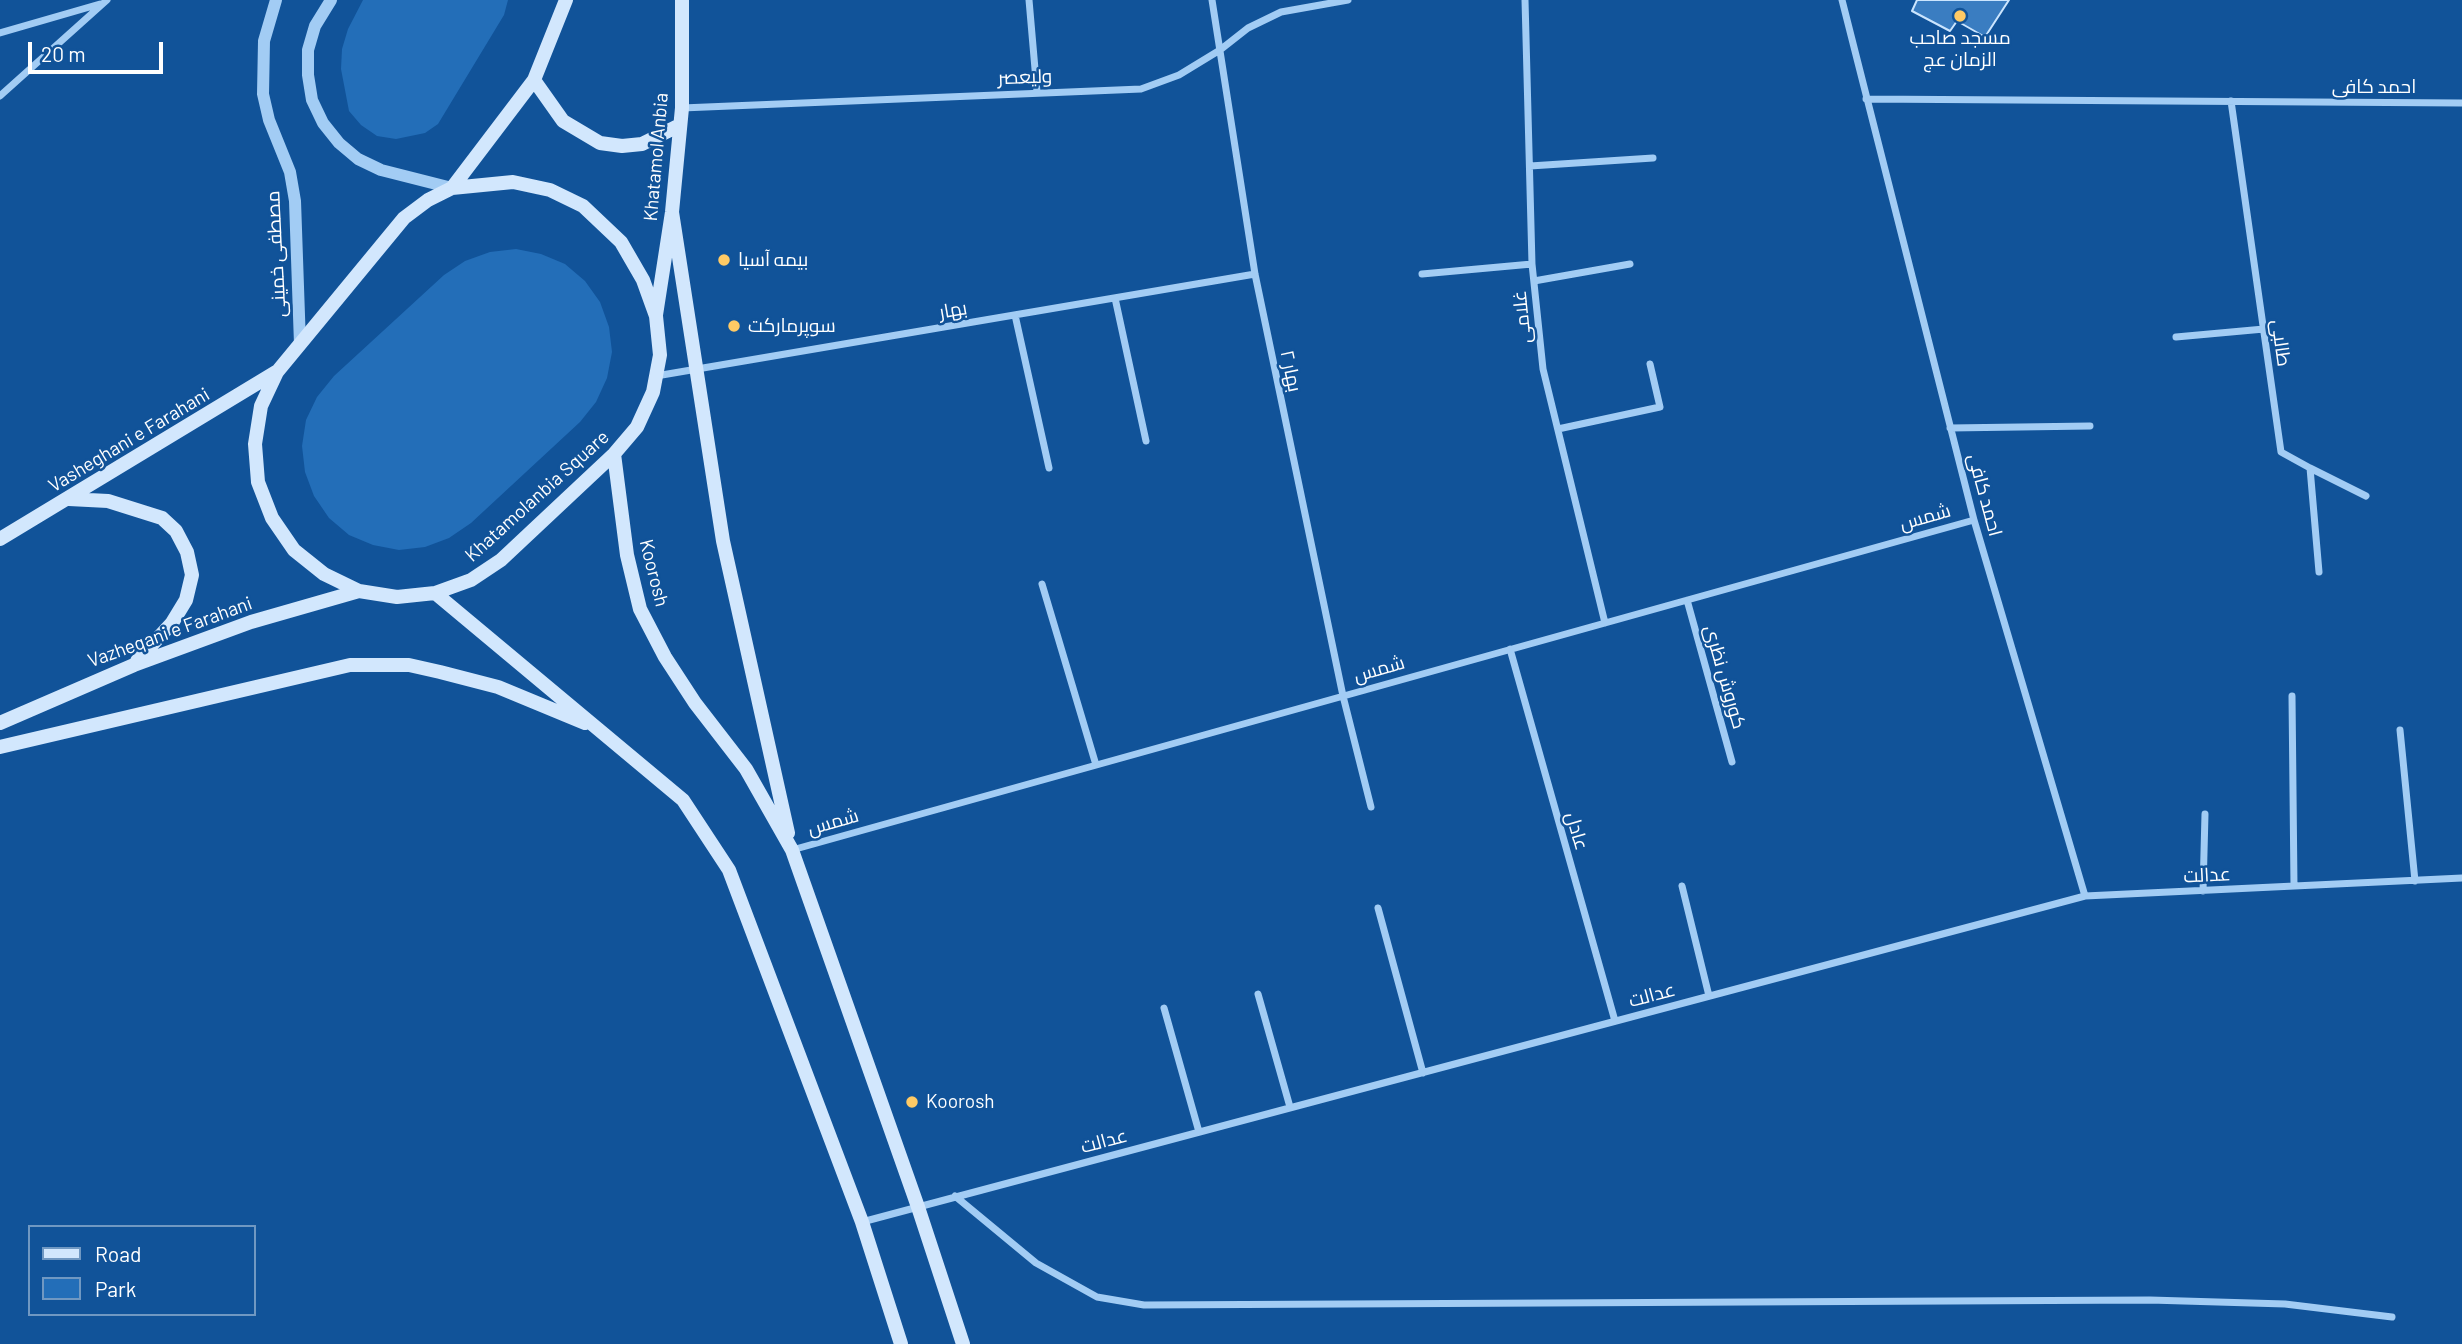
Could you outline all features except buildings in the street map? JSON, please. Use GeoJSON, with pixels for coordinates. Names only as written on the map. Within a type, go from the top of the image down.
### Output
{"type":"FeatureCollection","features":[{"type":"Feature","properties":{"kind":"main road"},"geometry":{"type":"LineString","coordinates":[[452,188],[534,80],[566,0]]}},
{"type":"Feature","properties":{"kind":"main road","name":"Khatamol Anbia"},"geometry":{"type":"LineString","coordinates":[[656,316],[672,212],[682,108],[682,0]]}},
{"type":"Feature","properties":{"kind":"main road"},"geometry":{"type":"LineString","coordinates":[[534,80],[563,121],[600,143],[621,146],[642,144],[663,137],[680,125]]}},
{"type":"Feature","properties":{"kind":"main road","name":"Khatamolanbia Square"},"geometry":{"type":"LineString","coordinates":[[513,182],[550,190],[583,206],[621,242],[643,280],[656,316],[660,355],[653,392],[637,427],[614,454],[501,560],[471,580],[435,593],[397,597],[359,591],[324,574],[294,550],[272,518],[258,482],[254,444],[261,406],[277,372],[404,218],[428,200],[452,188],[513,182]]}},
{"type":"Feature","properties":{"kind":"main road"},"geometry":{"type":"LineString","coordinates":[[672,212],[723,541],[792,850]]}},
{"type":"Feature","properties":{"kind":"main road","name":"Vasheghani e Farahani"},"geometry":{"type":"LineString","coordinates":[[0,539],[277,372]]}},
{"type":"Feature","properties":{"kind":"main road","name":"Koorosh"},"geometry":{"type":"LineString","coordinates":[[614,454],[627,555],[640,609],[664,657],[695,703],[747,769],[792,850],[918,1207],[963,1344]]}},
{"type":"Feature","properties":{"kind":"main road"},"geometry":{"type":"LineString","coordinates":[[69,499],[108,501],[162,518],[176,531],[187,552],[192,575],[186,600],[172,623],[134,664]]}},
{"type":"Feature","properties":{"kind":"main road","name":"Vazheqani e Farahani"},"geometry":{"type":"LineString","coordinates":[[0,723],[134,664],[251,622],[359,591]]}},
{"type":"Feature","properties":{"kind":"main road"},"geometry":{"type":"LineString","coordinates":[[435,593],[683,800],[729,870],[862,1222],[901,1344]]}},
{"type":"Feature","properties":{"kind":"main road"},"geometry":{"type":"LineString","coordinates":[[0,747],[350,665],[409,665],[498,687],[554,708],[608,735]]}},
{"type":"Feature","properties":{"kind":"street","name":"مصطفی خمینی"},"geometry":{"type":"LineString","coordinates":[[276,0],[264,41],[263,94],[269,120],[290,172],[295,201],[300,344]]}},
{"type":"Feature","properties":{"kind":"street"},"geometry":{"type":"LineString","coordinates":[[331,0],[315,26],[309,50],[308,75],[312,100],[323,123],[339,143],[358,159],[381,170],[452,188]]}},
{"type":"Feature","properties":{"kind":"street"},"geometry":{"type":"LineString","coordinates":[[1029,0],[1037,92]]}},
{"type":"Feature","properties":{"kind":"street","name":"بهار ۲"},"geometry":{"type":"LineString","coordinates":[[1212,0],[1255,274],[1343,696],[1371,807]]}},
{"type":"Feature","properties":{"kind":"street","name":"ولیعصر"},"geometry":{"type":"LineString","coordinates":[[682,108],[1141,89],[1179,75],[1220,50],[1248,28],[1281,12],[1343,0]]}},
{"type":"Feature","properties":{"kind":"street","name":"غلامی"},"geometry":{"type":"LineString","coordinates":[[1525,0],[1532,264],[1543,369],[1605,623]]}},
{"type":"Feature","properties":{"kind":"street","name":"احمد کافی"},"geometry":{"type":"LineString","coordinates":[[1842,0],[1974,520],[2085,896]]}},
{"type":"Feature","properties":{"kind":"street"},"geometry":{"type":"LineString","coordinates":[[0,33],[106,1]]}},
{"type":"Feature","properties":{"kind":"street"},"geometry":{"type":"LineString","coordinates":[[0,96],[106,1]]}},
{"type":"Feature","properties":{"kind":"street","name":"احمد کافی"},"geometry":{"type":"LineString","coordinates":[[1866,99],[2462,103]]}},
{"type":"Feature","properties":{"kind":"street","name":"طالبی"},"geometry":{"type":"LineString","coordinates":[[2231,102],[2281,452],[2310,468]]}},
{"type":"Feature","properties":{"kind":"street"},"geometry":{"type":"LineString","coordinates":[[1530,166],[1653,158]]}},
{"type":"Feature","properties":{"kind":"street"},"geometry":{"type":"LineString","coordinates":[[1422,274],[1532,264]]}},
{"type":"Feature","properties":{"kind":"street"},"geometry":{"type":"LineString","coordinates":[[1534,281],[1630,264]]}},
{"type":"Feature","properties":{"kind":"street","name":"بهار"},"geometry":{"type":"LineString","coordinates":[[656,376],[1255,274]]}},
{"type":"Feature","properties":{"kind":"street"},"geometry":{"type":"LineString","coordinates":[[1115,298],[1146,441]]}},
{"type":"Feature","properties":{"kind":"street"},"geometry":{"type":"LineString","coordinates":[[1015,315],[1049,468]]}},
{"type":"Feature","properties":{"kind":"street"},"geometry":{"type":"LineString","coordinates":[[2176,337],[2264,329]]}},
{"type":"Feature","properties":{"kind":"street"},"geometry":{"type":"LineString","coordinates":[[1558,429],[1660,407],[1650,364]]}},
{"type":"Feature","properties":{"kind":"street"},"geometry":{"type":"LineString","coordinates":[[1950,428],[2090,426]]}},
{"type":"Feature","properties":{"kind":"street"},"geometry":{"type":"LineString","coordinates":[[2310,468],[2366,496]]}},
{"type":"Feature","properties":{"kind":"street"},"geometry":{"type":"LineString","coordinates":[[2310,468],[2319,572]]}},
{"type":"Feature","properties":{"kind":"street","name":"شمس"},"geometry":{"type":"LineString","coordinates":[[792,850],[1974,520]]}},
{"type":"Feature","properties":{"kind":"street"},"geometry":{"type":"LineString","coordinates":[[1042,583],[1096,765]]}},
{"type":"Feature","properties":{"kind":"street","name":"کوروش نظری"},"geometry":{"type":"LineString","coordinates":[[1687,600],[1732,762]]}},
{"type":"Feature","properties":{"kind":"street","name":"عادل"},"geometry":{"type":"LineString","coordinates":[[1510,649],[1615,1021]]}},
{"type":"Feature","properties":{"kind":"street"},"geometry":{"type":"LineString","coordinates":[[2292,696],[2294,886]]}},
{"type":"Feature","properties":{"kind":"street"},"geometry":{"type":"LineString","coordinates":[[2400,730],[2415,881]]}},
{"type":"Feature","properties":{"kind":"street"},"geometry":{"type":"LineString","coordinates":[[2203,891],[2205,814]]}},
{"type":"Feature","properties":{"kind":"street","name":"عدالت"},"geometry":{"type":"LineString","coordinates":[[862,1222],[2085,896],[2462,878]]}},
{"type":"Feature","properties":{"kind":"street"},"geometry":{"type":"LineString","coordinates":[[1682,886],[1709,996]]}},
{"type":"Feature","properties":{"kind":"street"},"geometry":{"type":"LineString","coordinates":[[1378,908],[1423,1073]]}},
{"type":"Feature","properties":{"kind":"street"},"geometry":{"type":"LineString","coordinates":[[1258,994],[1290,1107]]}},
{"type":"Feature","properties":{"kind":"street"},"geometry":{"type":"LineString","coordinates":[[1164,1008],[1199,1132]]}},
{"type":"Feature","properties":{"kind":"street"},"geometry":{"type":"LineString","coordinates":[[955,1196],[1036,1263],[1097,1297],[1144,1305],[2150,1300],[2285,1304],[2392,1317]]}},
{"type":"Feature","properties":{"kind":"green space"},"geometry":{"type":"Polygon","coordinates":[[[363,0],[508,0],[504,15],[438,124],[425,133],[396,139],[377,136],[361,125],[349,111],[341,69],[342,49],[348,29],[363,0]]]}},
{"type":"Feature","properties":{"kind":"green space"},"geometry":{"type":"Polygon","coordinates":[[[516,249],[541,254],[565,264],[585,281],[600,302],[609,327],[612,352],[607,378],[596,402],[580,422],[471,523],[449,538],[425,547],[399,550],[373,545],[349,535],[329,518],[314,496],[305,472],[302,446],[306,420],[317,397],[334,376],[444,275],[465,261],[490,252],[516,249]]]}},
{"type":"Feature","properties":{"kind":"place","name":"مسجد صاحب الزمان عج"},"geometry":{"type":"Point","coordinates":[1960,16]}},
{"type":"Feature","properties":{"kind":"place","name":"بیمه آسیا"},"geometry":{"type":"Point","coordinates":[724,260]}},
{"type":"Feature","properties":{"kind":"place","name":"سوپرمارکت"},"geometry":{"type":"Point","coordinates":[734,326]}},
{"type":"Feature","properties":{"kind":"place","name":"Koorosh"},"geometry":{"type":"Point","coordinates":[912,1102]}}]}
